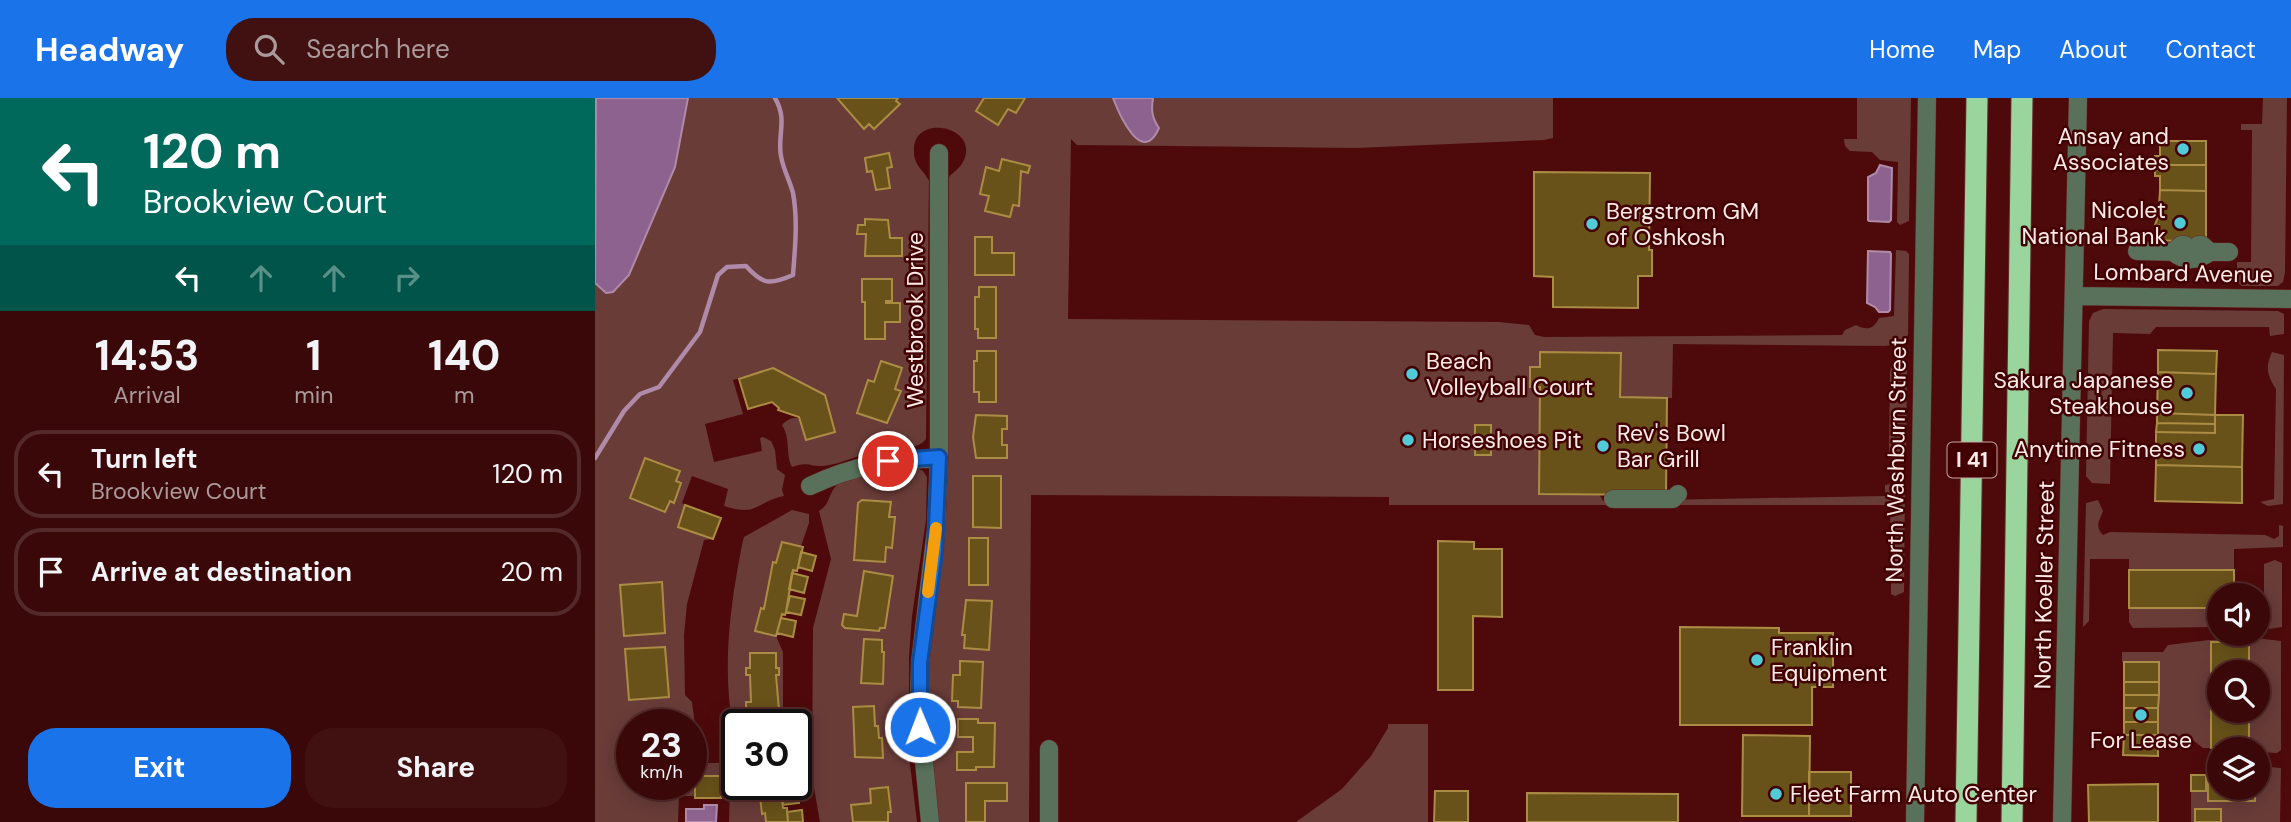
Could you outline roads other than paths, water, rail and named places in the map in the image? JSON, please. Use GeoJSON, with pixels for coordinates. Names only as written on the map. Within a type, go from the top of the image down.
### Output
{"type":"FeatureCollection","features":[{"type":"Feature","properties":{"kind":"highway","name":"I 41"},"geometry":{"type":"LineString","coordinates":[[1966,822],[1977,98]]}},
{"type":"Feature","properties":{"kind":"highway","name":"I 41"},"geometry":{"type":"LineString","coordinates":[[2012,822],[2022,98]]}},
{"type":"Feature","properties":{"kind":"street","name":"North Washburn Street"},"geometry":{"type":"LineString","coordinates":[[1915,822],[1927,98]]}},
{"type":"Feature","properties":{"kind":"street","name":"North Koeller Street"},"geometry":{"type":"LineString","coordinates":[[2062,822],[2078,98]]}},
{"type":"Feature","properties":{"kind":"street","name":"Westbrook Drive"},"geometry":{"type":"LineString","coordinates":[[930,822],[921,736],[920,663],[935,551],[939,457],[939,153]]}},
{"type":"Feature","properties":{"kind":"street"},"geometry":{"type":"LineString","coordinates":[[2137,251],[2228,251]]}},
{"type":"Feature","properties":{"kind":"street","name":"Lombard Avenue"},"geometry":{"type":"LineString","coordinates":[[2074,296],[2291,299]]}},
{"type":"Feature","properties":{"kind":"street"},"geometry":{"type":"LineString","coordinates":[[810,486],[837,474],[871,464],[939,457]]}},
{"type":"Feature","properties":{"kind":"street"},"geometry":{"type":"LineString","coordinates":[[1613,499],[1673,499],[1678,494]]}},
{"type":"Feature","properties":{"kind":"street"},"geometry":{"type":"LineString","coordinates":[[1049,750],[1049,822]]}},
{"type":"Feature","properties":{"kind":"waterway"},"geometry":{"type":"LineString","coordinates":[[595,458],[624,411],[640,394],[659,387],[700,332],[718,275],[727,267],[746,266],[757,277],[767,281],[773,282],[793,275],[795,203],[781,156],[782,120],[775,98]]}},
{"type":"Feature","properties":{"kind":"place","name":"Ansay and Associates"},"geometry":{"type":"Point","coordinates":[2183,149]}},
{"type":"Feature","properties":{"kind":"place","name":"Nicolet National Bank"},"geometry":{"type":"Point","coordinates":[2180,223]}},
{"type":"Feature","properties":{"kind":"place","name":"Bergstrom GM of Oshkosh"},"geometry":{"type":"Point","coordinates":[1592,224]}},
{"type":"Feature","properties":{"kind":"place","name":"Beach Volleyball Court"},"geometry":{"type":"Point","coordinates":[1412,374]}},
{"type":"Feature","properties":{"kind":"place","name":"Sakura Japanese Steakhouse"},"geometry":{"type":"Point","coordinates":[2187,393]}},
{"type":"Feature","properties":{"kind":"place","name":"Horseshoes Pit"},"geometry":{"type":"Point","coordinates":[1408,440]}},
{"type":"Feature","properties":{"kind":"place","name":"Rev's Bowl Bar Grill"},"geometry":{"type":"Point","coordinates":[1603,446]}},
{"type":"Feature","properties":{"kind":"place","name":"Anytime Fitness"},"geometry":{"type":"Point","coordinates":[2199,449]}},
{"type":"Feature","properties":{"kind":"place","name":"Franklin Equipment"},"geometry":{"type":"Point","coordinates":[1757,660]}},
{"type":"Feature","properties":{"kind":"place","name":"For Lease"},"geometry":{"type":"Point","coordinates":[2141,715]}},
{"type":"Feature","properties":{"kind":"place","name":"Fleet Farm Auto Center"},"geometry":{"type":"Point","coordinates":[1776,794]}}]}
